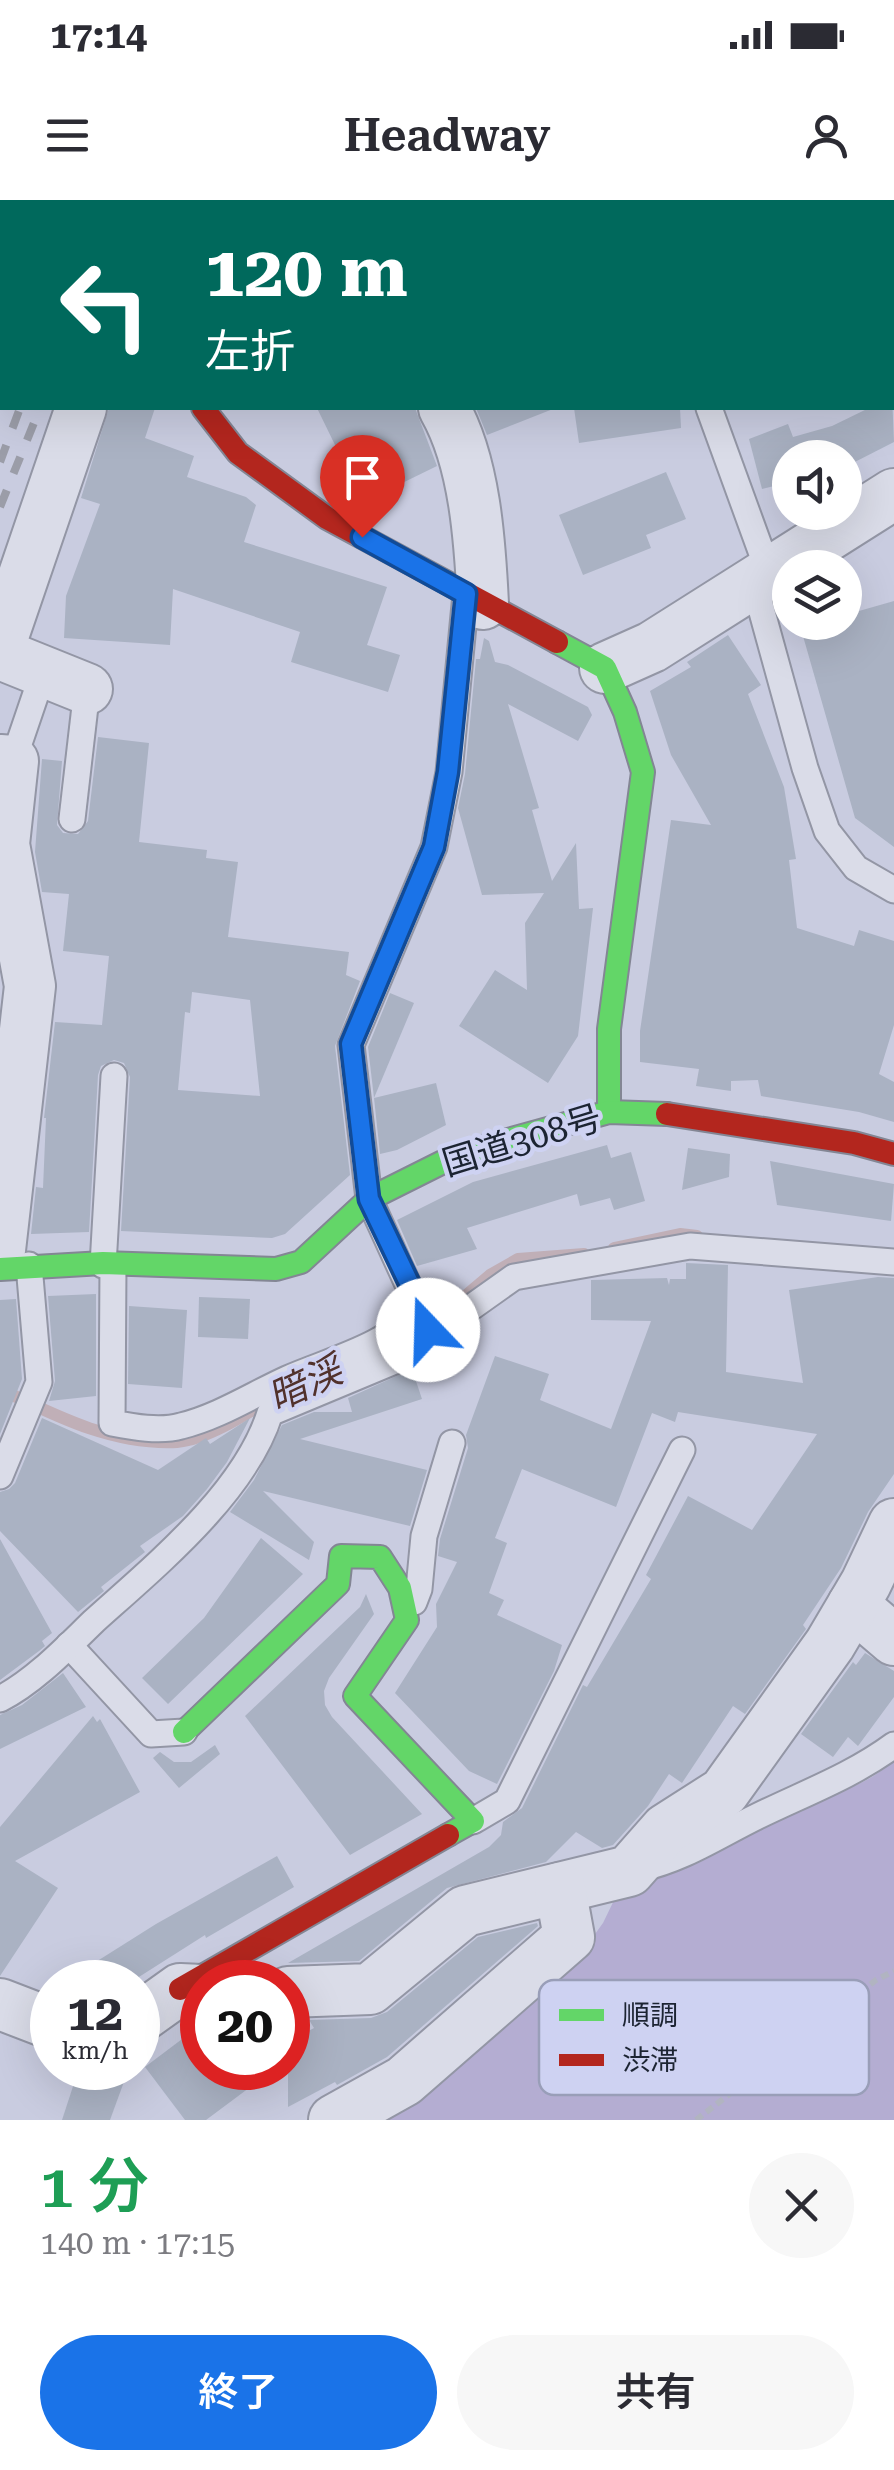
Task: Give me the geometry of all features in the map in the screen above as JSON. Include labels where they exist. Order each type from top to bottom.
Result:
[{"type":"main road","points":[[205,410],[238,454],[328,518],[605,668],[625,712],[642,772],[609,1029],[608,1112]]},
{"type":"main road","name":"国道308号","points":[[0,1269],[14,1257],[108,1265],[276,1269],[301,1262],[369,1199],[461,1153],[608,1112],[639,1111],[712,1120],[854,1143],[894,1154]]},
{"type":"main road","points":[[184,1732],[338,1584],[341,1556],[380,1557],[400,1588],[407,1620],[355,1696],[473,1821],[241,1960]]},
{"type":"street","points":[[0,646],[80,410]]},
{"type":"street","points":[[445,410],[457,432],[480,540],[474,599]]},
{"type":"street","points":[[605,668],[652,648],[894,494]]},
{"type":"street","points":[[6,761],[4,844],[30,986],[14,1257]]},
{"type":"street","points":[[310,1991],[370,1989],[465,1911],[629,1870],[666,1829],[724,1792],[830,1644],[894,1524]]},
{"type":"street","points":[[852,1605],[894,1640]]},
{"type":"street","points":[[334,2120],[404,2081],[569,1936],[560,1888]]},
{"type":"street","points":[[0,2004],[30,2016]]},
{"type":"lane","points":[[710,410],[762,578],[805,768],[828,831],[856,868],[894,890]]},
{"type":"lane","points":[[427,1325],[369,1199],[351,1044],[434,847],[474,599]]},
{"type":"lane","points":[[6,761],[44,671]]},
{"type":"lane","points":[[44,671],[72,819]]},
{"type":"lane","points":[[114,1076],[108,1265],[112,1422],[135,1427],[179,1427],[348,1356],[406,1324],[427,1325]]},
{"type":"lane","points":[[0,1699],[69,1645],[198,1526],[262,1438],[270,1413],[398,1360],[427,1325],[514,1277],[690,1246],[894,1262]]},
{"type":"lane","points":[[0,1476],[38,1382],[14,1257]]},
{"type":"lane","points":[[407,1620],[419,1588],[424,1536],[452,1443]]},
{"type":"lane","points":[[473,1821],[507,1801],[682,1450]]},
{"type":"lane","points":[[69,1645],[150,1734],[184,1732]]},
{"type":"lane","points":[[629,1870],[671,1862],[755,1817],[859,1770],[894,1744]]},
{"type":"path","points":[[869,1985],[894,1971]]},
{"type":"path","points":[[696,2120],[728,2095]]},
{"type":"shaded area","points":[[894,1761],[894,2120],[365,2120],[539,1982],[539,2095],[869,2095],[869,1980],[541,1980],[590,1941],[619,1890],[693,1861],[873,1776]]},
{"type":"building","points":[[108,410],[154,410],[145,438],[194,456],[187,477],[246,497],[256,505],[244,542],[387,587],[367,645],[400,655],[388,692],[291,662],[300,632],[173,589],[170,645],[64,638],[66,596],[100,504],[81,498]]},
{"type":"building","points":[[318,410],[416,410],[437,466],[392,488],[384,472],[355,486]]},
{"type":"building","points":[[477,410],[550,410],[487,435]]},
{"type":"building","points":[[574,410],[680,410],[681,428],[579,443]]},
{"type":"building","points":[[865,410],[893,410],[894,442],[862,458],[862,440],[772,440],[772,486],[762,489],[749,439],[788,424],[793,437],[832,426]]},
{"type":"building","points":[[666,472],[686,519],[646,535],[651,548],[583,575],[559,515]]},
{"type":"building","points":[[894,601],[894,847],[855,818],[804,640],[862,640],[862,610]]},
{"type":"building","points":[[728,635],[761,685],[748,694],[784,787],[796,859],[789,860],[797,928],[854,946],[859,930],[894,941],[894,1025],[879,1074],[894,1082],[894,1122],[859,1112],[761,1096],[758,1080],[731,1081],[731,1091],[696,1086],[699,1069],[640,1062],[640,1031],[671,820],[711,825],[671,755],[650,691],[691,667],[687,662]]},
{"type":"building","points":[[484,638],[489,641],[495,662],[588,707],[592,715],[578,741],[508,704],[539,808],[532,810],[552,881],[576,843],[579,909],[593,908],[578,1036],[548,1083],[459,1026],[495,970],[527,990],[525,923],[544,893],[482,895],[458,808],[476,659],[480,659]]},
{"type":"building","points":[[98,737],[149,743],[139,842],[207,850],[206,858],[238,862],[228,937],[349,952],[346,975],[360,981],[335,1046],[350,1175],[285,1234],[272,1238],[121,1231],[130,1077],[124,1063],[114,1060],[101,1066],[98,1075],[89,1232],[31,1234],[36,1187],[43,1188],[44,1118],[55,1022],[102,1025],[109,956],[63,951],[69,894],[42,892],[35,852],[42,759],[62,761],[57,825],[63,833],[78,834],[88,821]],"holes":[[[192,992],[250,1000],[260,1096],[178,1090],[185,1012],[190,1013]]]},
{"type":"building","points":[[390,993],[414,1003],[374,1098],[368,1047]]},
{"type":"building","points":[[436,1083],[446,1125],[397,1150],[380,1154],[374,1098]]},
{"type":"building","points":[[607,1145],[611,1158],[631,1152],[645,1201],[614,1210],[610,1198],[580,1206],[577,1194],[467,1228],[477,1249],[417,1266],[397,1220],[473,1182]]},
{"type":"building","points":[[688,1148],[730,1154],[729,1177],[682,1190]]},
{"type":"building","points":[[770,1161],[894,1184],[891,1221],[777,1205]]},
{"type":"building","points":[[686,1263],[728,1265],[726,1372],[803,1383],[789,1290],[894,1278],[894,1474],[868,1512],[841,1568],[803,1625],[806,1629],[745,1714],[733,1706],[682,1783],[669,1774],[648,1806],[613,1845],[602,1848],[576,1832],[546,1862],[447,1888],[359,1961],[293,1960],[489,1847],[501,1835],[503,1822],[522,1808],[583,1685],[587,1687],[651,1579],[646,1575],[688,1496],[752,1530],[817,1434],[678,1412],[675,1422],[652,1413],[616,1507],[522,1469],[495,1538],[507,1543],[489,1593],[504,1600],[497,1615],[562,1645],[554,1671],[497,1784],[469,1771],[395,1693],[437,1627],[436,1604],[457,1562],[438,1556],[440,1539],[468,1448],[466,1435],[495,1356],[549,1374],[540,1400],[611,1429],[651,1321],[591,1320],[591,1280],[667,1278],[669,1285],[670,1279],[686,1279]]},
{"type":"building","points":[[96,1294],[96,1396],[49,1401],[55,1381],[48,1296]]},
{"type":"building","points":[[199,1297],[250,1299],[248,1339],[198,1337]]},
{"type":"building","points":[[16,1299],[22,1379],[0,1434],[0,1300]]},
{"type":"building","points":[[129,1306],[187,1310],[182,1388],[128,1384]]},
{"type":"building","points":[[412,1369],[422,1399],[300,1439],[427,1470],[410,1526],[263,1491],[314,1542],[309,1560],[230,1512],[254,1480],[282,1425],[314,1412],[352,1412],[348,1398]]},
{"type":"building","points":[[42,1418],[158,1470],[206,1438],[210,1444],[250,1418],[227,1462],[207,1489],[183,1516],[140,1546],[145,1552],[101,1587],[104,1591],[78,1612],[0,1531],[0,1492],[15,1483]]},
{"type":"building","points":[[261,1538],[303,1574],[168,1704],[142,1678],[204,1618]]},
{"type":"building","points":[[0,1539],[52,1633],[42,1641],[45,1646],[0,1680]]},
{"type":"building","points":[[366,1594],[374,1614],[329,1678],[324,1691],[325,1705],[422,1814],[350,1855],[245,1716],[360,1607]]},
{"type":"building","points":[[865,1653],[894,1671],[894,1697],[858,1746],[848,1737],[833,1757],[801,1734],[853,1662],[856,1665]]},
{"type":"building","points":[[63,1673],[86,1707],[0,1749],[0,1715],[22,1705]]},
{"type":"building","points":[[93,1716],[97,1722],[100,1719],[140,1792],[15,1861],[58,1888],[0,1976],[0,1827]]},
{"type":"building","points":[[215,1745],[220,1754],[179,1788],[153,1758],[160,1752],[174,1762],[191,1762]]},
{"type":"building","points":[[277,1856],[294,1887],[160,1964],[160,1960],[99,1960]]},
{"type":"building","points":[[537,1923],[538,1926],[387,2057],[288,2107],[288,2090],[310,2090],[310,2030],[314,2028],[310,2020],[371,2018],[387,2012],[478,1937]]},
{"type":"building","points":[[180,2041],[180,2090],[246,2090],[206,2120],[185,2120],[160,2087],[160,2056]]},
{"type":"building","points":[[72,2090],[121,2090],[110,2120],[62,2120]]},
{"type":"waterway","name":"暗渓","points":[[614,1248],[680,1234],[697,1236]]},
{"type":"waterway","name":"暗渓","points":[[451,1308],[490,1275],[518,1259],[584,1254]]},
{"type":"waterway","name":"暗渓","points":[[0,1389],[85,1427],[153,1442],[200,1437],[269,1400]]},
{"type":"railway","points":[[0,462],[19,410]]},
{"type":"railway","points":[[0,507],[39,410]]},
{"type":"traffic: fast","points":[[557,642],[605,668],[625,712],[643,772],[609,1029],[609,1112]]},
{"type":"traffic: fast","points":[[0,1269],[103,1263],[276,1269],[301,1262],[369,1199],[461,1153],[609,1112],[667,1114]]},
{"type":"traffic: fast","points":[[184,1732],[338,1584],[341,1556],[380,1557],[400,1588],[407,1620],[355,1696],[473,1821],[448,1835]]},
{"type":"traffic: jam","points":[[205,410],[238,453],[327,518],[557,642]]},
{"type":"traffic: jam","points":[[667,1114],[854,1143],[894,1154]]},
{"type":"traffic: jam","points":[[230,1960],[448,1835]]},
{"type":"route","points":[[362,537],[466,594],[448,772],[434,847],[351,1044],[369,1199],[428,1330]]}]
